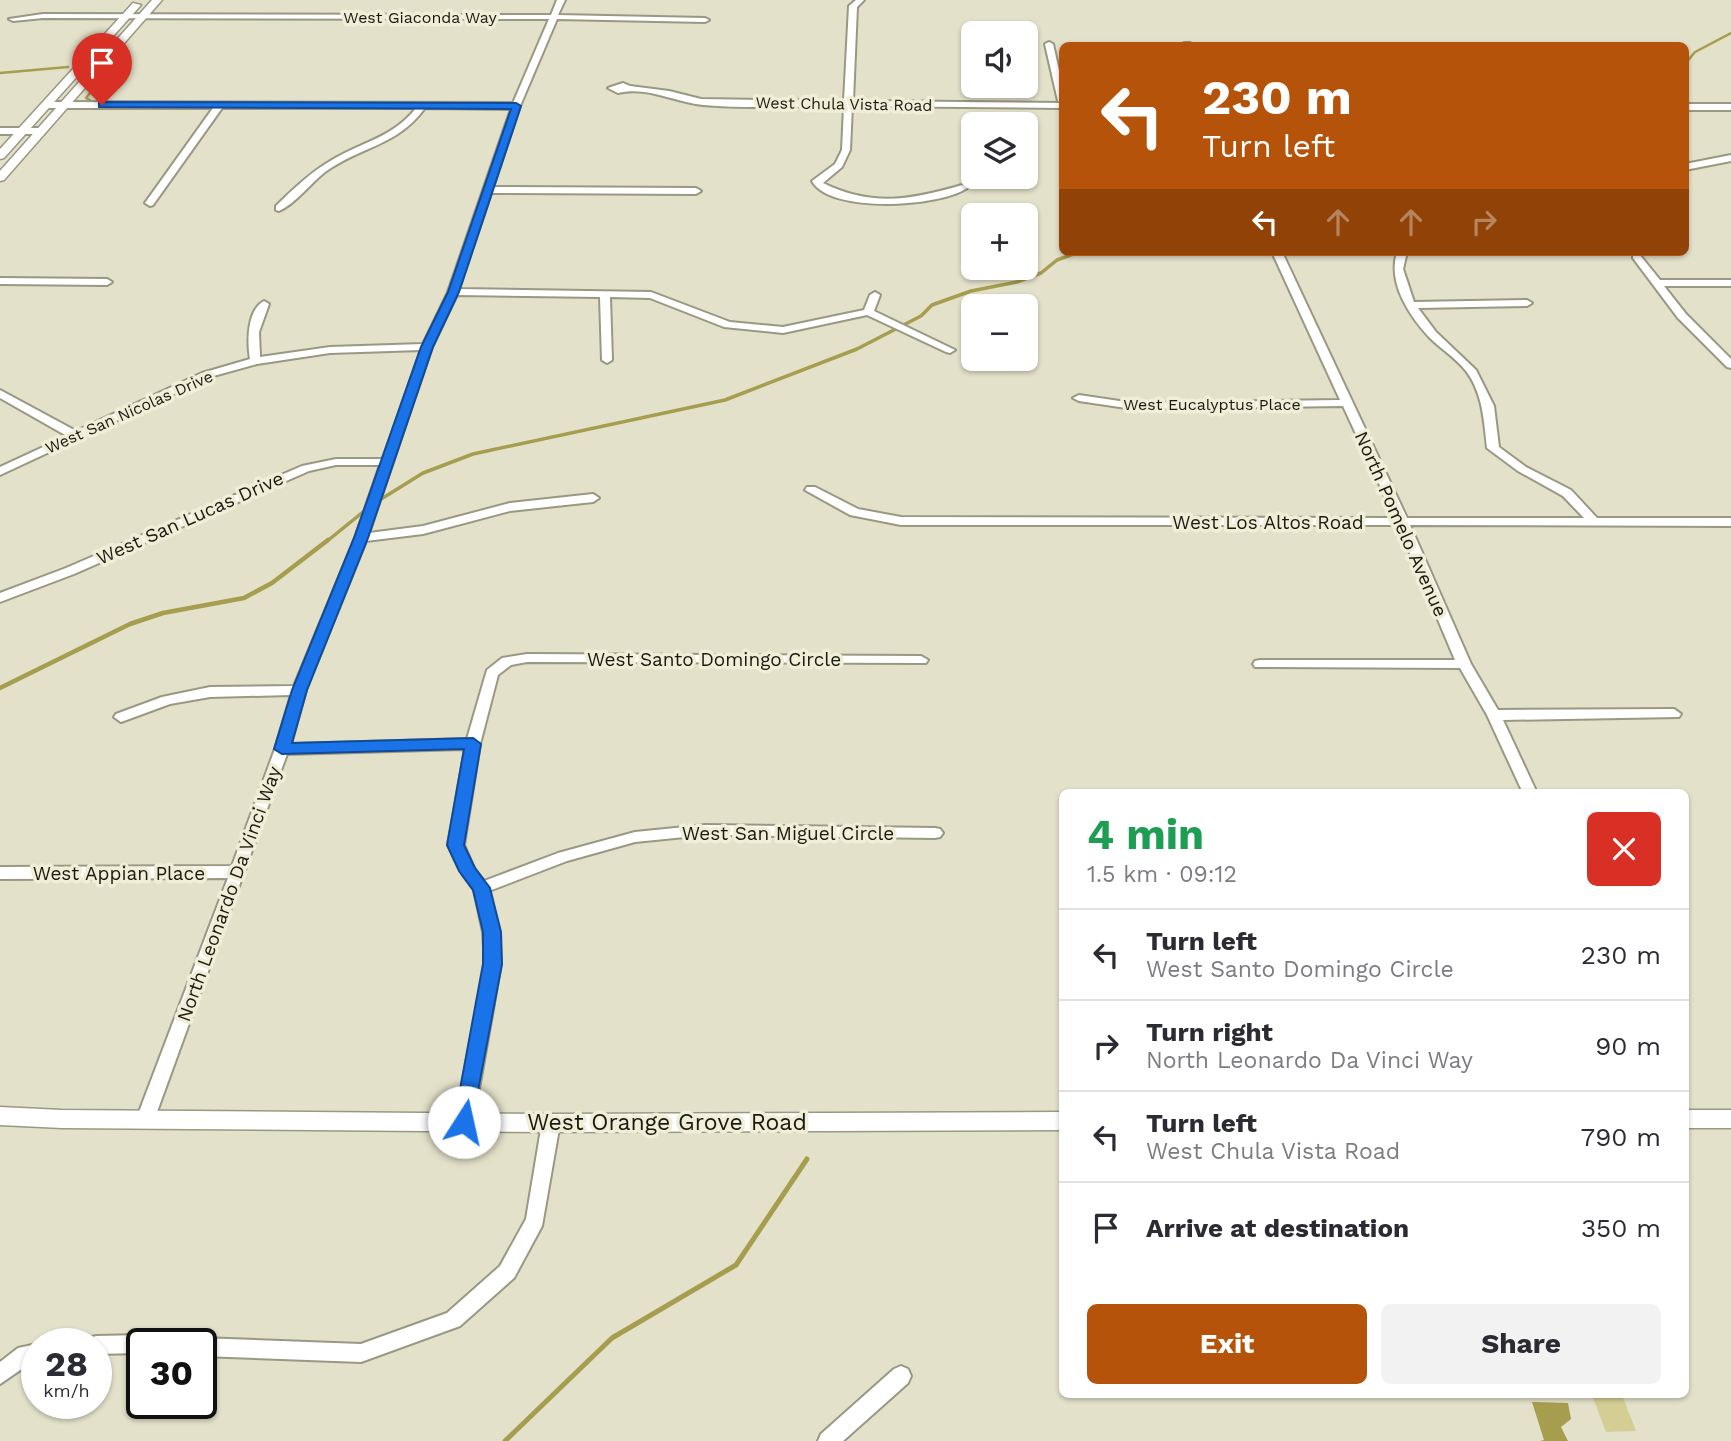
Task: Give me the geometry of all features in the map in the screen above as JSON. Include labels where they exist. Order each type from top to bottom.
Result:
[{"type":"main road","points":[[0,178],[65,105],[134,17],[141,0]]},
{"type":"main road","points":[[0,156],[46,105],[134,17],[157,0]]},
{"type":"main road","name":"West Orange Grove Road","points":[[0,1116],[62,1119],[551,1123],[1059,1121]]},
{"type":"main road","name":"West Orange Grove Road","points":[[0,1125],[62,1119]]},
{"type":"main road","points":[[1689,1119],[1731,1119]]},
{"type":"street","name":"North Leonardo Da Vinci Way","points":[[145,1120],[238,872],[282,749],[299,690],[361,538],[385,462],[427,347],[453,292],[516,106],[561,0]]},
{"type":"street","points":[[806,179],[818,179],[839,165],[846,150],[852,6],[860,0]]},
{"type":"street","name":"West Giaconda Way","points":[[13,19],[43,16],[705,20]]},
{"type":"street","points":[[1049,44],[1059,89]]},
{"type":"street","name":"West Chula Vista Road","points":[[628,88],[669,93],[702,102],[849,105],[1059,103]]},
{"type":"street","points":[[46,105],[516,106]]},
{"type":"street","points":[[150,203],[219,106]]},
{"type":"street","points":[[279,208],[311,178],[338,160],[385,140],[410,125],[422,106]]},
{"type":"street","points":[[1689,107],[1731,107]]},
{"type":"street","points":[[0,131],[42,131]]},
{"type":"street","points":[[1689,166],[1731,158]]},
{"type":"street","points":[[818,179],[819,185],[866,200],[897,202],[942,197],[961,188]]},
{"type":"street","points":[[489,190],[696,191]]},
{"type":"street","name":"North Pomelo Avenue","points":[[1279,256],[1403,523],[1464,664],[1494,715],[1528,789]]},
{"type":"street","points":[[1401,256],[1398,269],[1410,305],[1432,334],[1471,370],[1488,406],[1493,448],[1522,469],[1567,492],[1593,521]]},
{"type":"street","points":[[1636,256],[1682,316],[1731,365]]},
{"type":"street","points":[[0,281],[107,282]]},
{"type":"street","points":[[1659,283],[1731,283]]},
{"type":"street","points":[[453,292],[651,295],[728,325],[783,330],[868,312],[950,350]]},
{"type":"street","points":[[605,293],[607,360]]},
{"type":"street","points":[[868,312],[875,295]]},
{"type":"street","points":[[1410,305],[1527,303]]},
{"type":"street","points":[[256,361],[251,342],[264,304]]},
{"type":"street","name":"West San Nicolas Drive","points":[[0,471],[206,375],[256,361],[330,350],[427,347]]},
{"type":"street","points":[[0,393],[74,435]]},
{"type":"street","name":"West Eucalyptus Place","points":[[1079,398],[1133,407],[1346,403]]},
{"type":"street","name":"West San Lucas Drive","points":[[0,598],[70,571],[306,468],[336,462],[385,462]]},
{"type":"street","name":"West Los Altos Road","points":[[811,490],[853,512],[901,521],[1731,522]]},
{"type":"street","points":[[361,538],[423,530],[510,507],[593,498]]},
{"type":"street","name":"West Santo Domingo Circle","points":[[473,744],[492,673],[504,658],[922,660]]},
{"type":"street","points":[[1260,664],[1464,664]]},
{"type":"street","points":[[121,717],[167,700],[210,692],[299,690]]},
{"type":"street","points":[[1494,715],[1674,714]]},
{"type":"street","points":[[282,749],[473,744],[456,845],[468,871],[481,888],[492,932],[493,964],[464,1122]]},
{"type":"street","name":"West San Miguel Circle","points":[[481,888],[563,858],[635,837],[705,830],[935,833]]},
{"type":"street","name":"West Appian Place","points":[[0,873],[238,872]]},
{"type":"street","points":[[217,1348],[360,1353],[453,1320],[507,1272],[536,1220],[551,1123]]},
{"type":"street","points":[[0,1374],[21,1357]]},
{"type":"street","points":[[828,1441],[901,1376]]},
{"type":"shaded area","points":[[1593,1398],[1623,1398],[1636,1431],[1606,1432]]},
{"type":"shaded area","points":[[1532,1402],[1568,1403],[1571,1419],[1561,1427],[1568,1441],[1540,1441],[1544,1440]]},
{"type":"waterway","points":[[1689,59],[1695,52],[1731,33]]},
{"type":"waterway","points":[[115,61],[124,60]]},
{"type":"waterway","points":[[0,73],[68,67]]},
{"type":"waterway","points":[[90,100],[86,98],[110,69]]},
{"type":"waterway","points":[[378,501],[423,473],[473,454],[725,400],[857,349],[921,316],[932,305],[971,291],[1017,282],[1041,273],[1057,260],[1068,256]]},
{"type":"waterway","points":[[326,542],[368,508]]},
{"type":"waterway","points":[[0,688],[130,624],[163,613],[244,598],[272,583],[328,540]]},
{"type":"waterway","points":[[505,1441],[612,1338],[736,1265],[807,1159]]},
{"type":"route","points":[[102,105],[516,106],[453,292],[427,347],[385,462],[361,538],[299,690],[282,749],[473,744],[456,845],[468,871],[481,888],[492,932],[493,964],[464,1122]]}]
